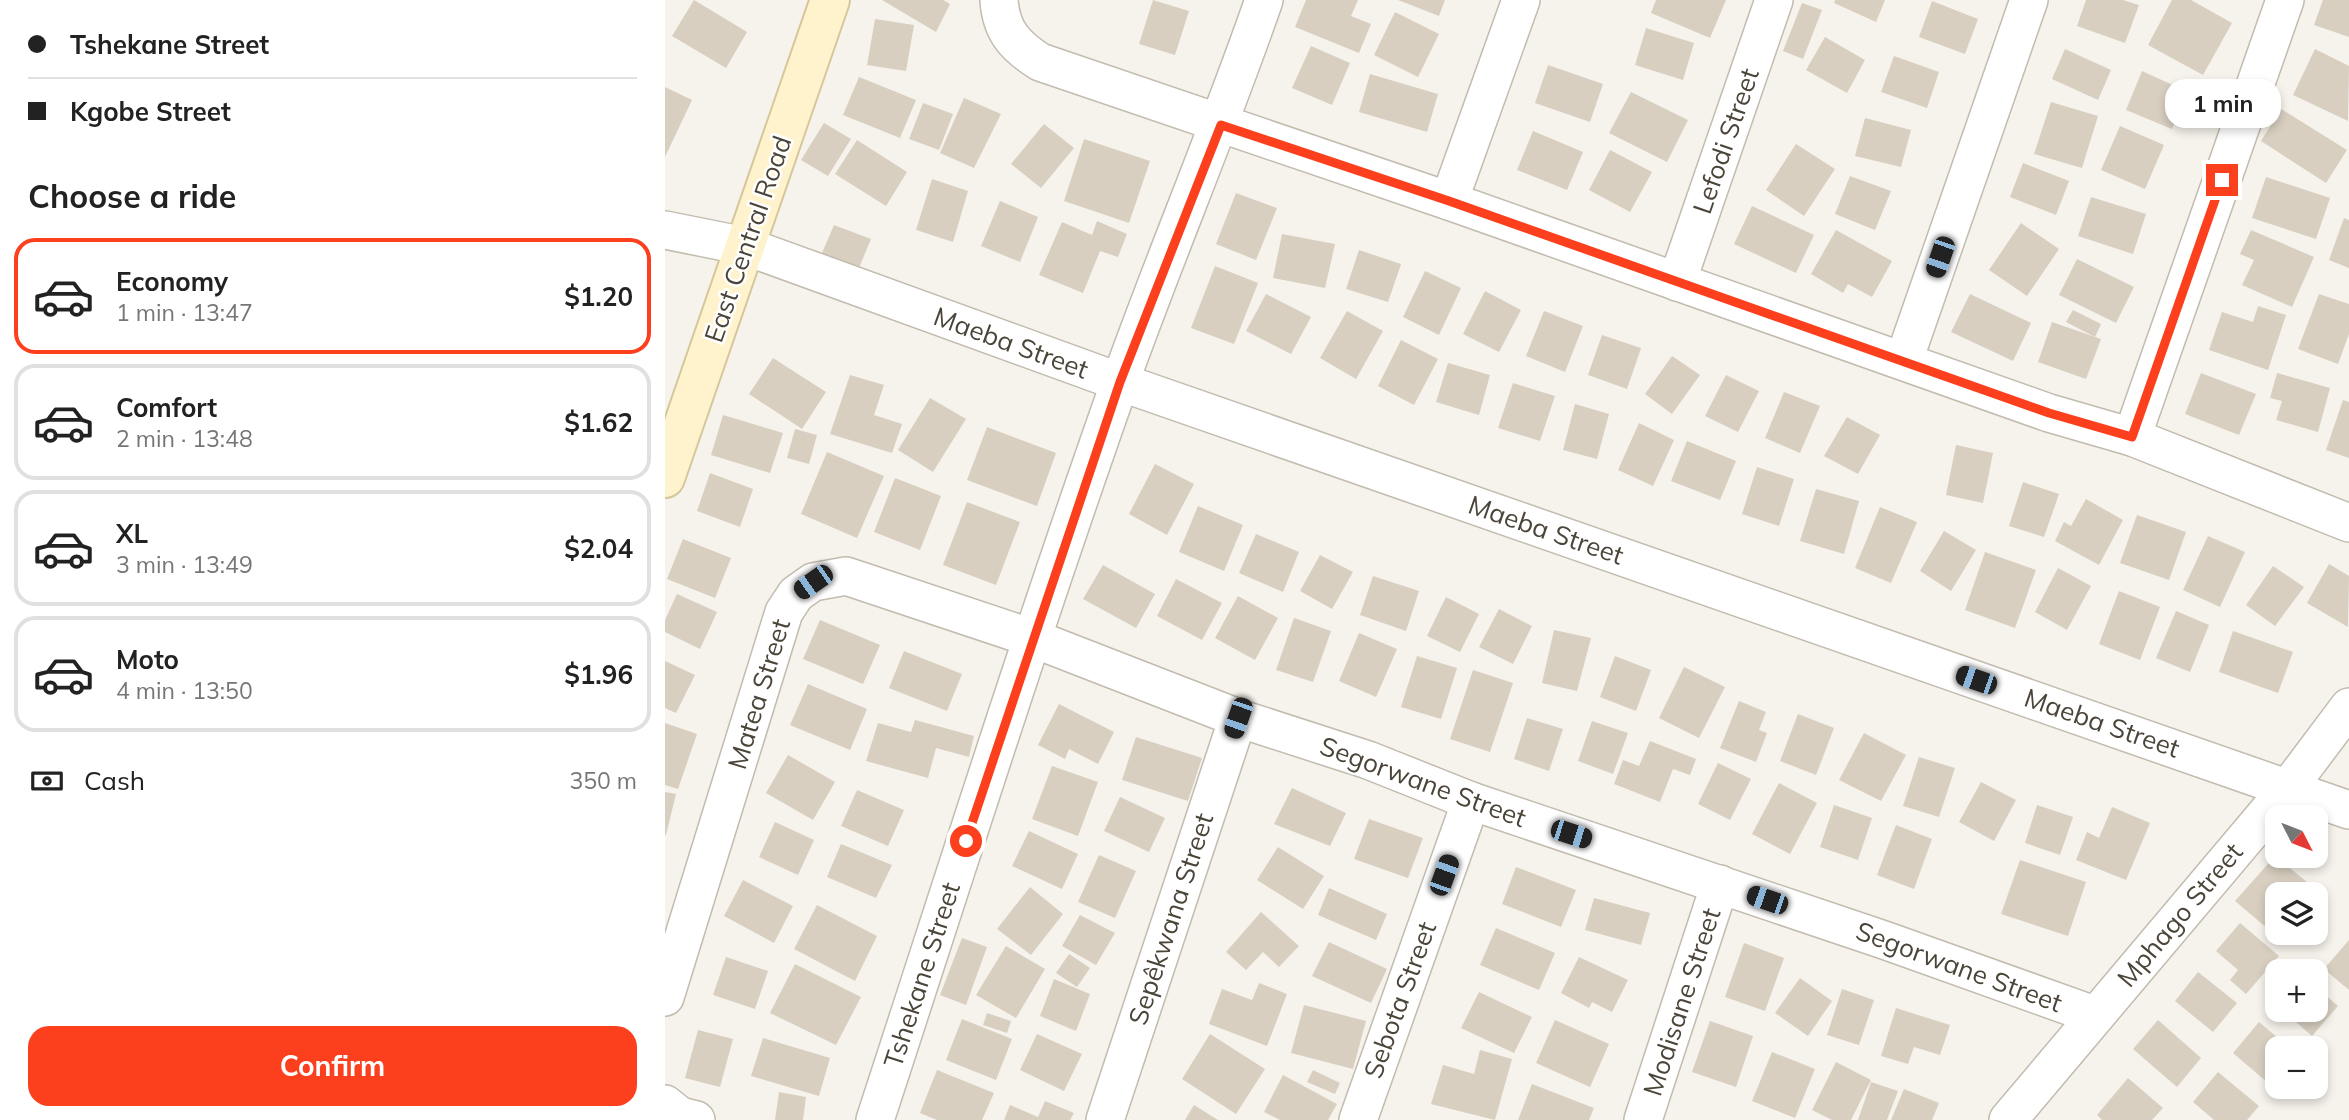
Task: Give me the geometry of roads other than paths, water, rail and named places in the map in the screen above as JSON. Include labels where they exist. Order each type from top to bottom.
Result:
[{"type":"street","name":"East Central Road","points":[[665,478],[831,0]]},
{"type":"street","name":"Tshekane Street","points":[[875,1120],[1032,638],[1120,382],[1221,125],[1264,0]]},
{"type":"street","points":[[1449,201],[1521,0]]},
{"type":"street","name":"Lefodi Street","points":[[1677,282],[1775,0]]},
{"type":"street","points":[[1904,360],[2029,0]]},
{"type":"street","points":[[2132,437],[2285,0]]},
{"type":"street","points":[[1000,8],[1009,36],[1040,62],[1449,201],[2049,413],[2132,437],[2349,523]]},
{"type":"street","name":"Maeba Street","points":[[665,230],[745,246],[1120,382],[2349,810]]},
{"type":"street","name":"Matea Street","points":[[665,997],[773,641],[783,612],[796,594],[813,582],[846,576],[1032,638]]},
{"type":"street","name":"Segorwane Street","points":[[1032,638],[1238,718],[1368,760],[1471,801],[1720,884],[2094,1015]]},
{"type":"street","name":"Mphago Street","points":[[2008,1120],[2288,788],[2349,707]]},
{"type":"street","name":"Sepêkwana Street","points":[[1105,1120],[1238,718]]},
{"type":"street","name":"Sebota Street","points":[[1358,1120],[1471,801]]},
{"type":"street","name":"Modisane Street","points":[[1653,1117],[1720,884]]}]
